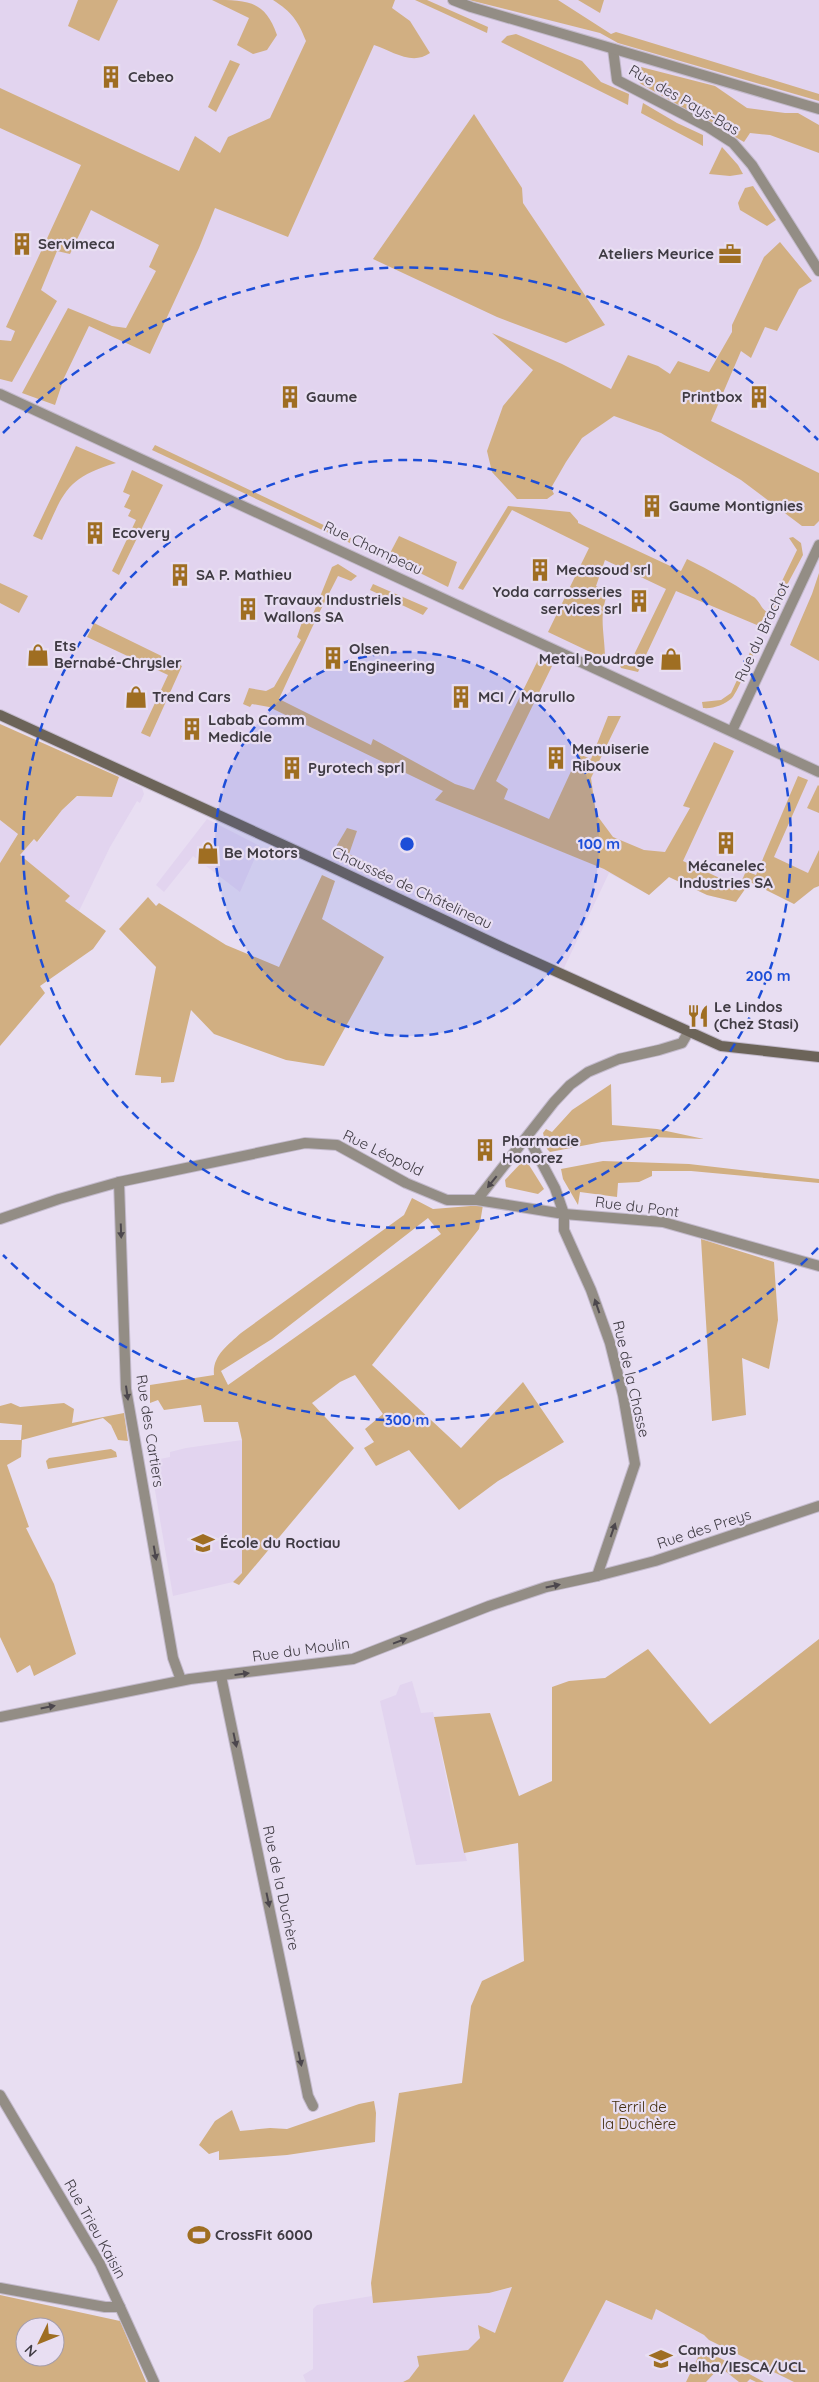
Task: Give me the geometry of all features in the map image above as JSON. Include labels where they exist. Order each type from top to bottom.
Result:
[{"type":"main road","name":"Chaussée de Châtelineau","points":[[0,715],[721,1046],[819,1057]]},
{"type":"street","name":"Rue des Pays-Bas","points":[[453,0],[471,8],[819,110]]},
{"type":"street","name":"Rue des Pays-Bas","points":[[612,49],[616,80],[708,127],[733,143],[752,165],[819,271]]},
{"type":"street","name":"Rue Champeau","points":[[0,394],[819,772]]},
{"type":"street","name":"Rue du Brachot","points":[[732,731],[819,545]]},
{"type":"street","points":[[477,1200],[554,1102],[570,1085],[588,1072],[619,1059],[682,1043],[689,1031]]},
{"type":"street","name":"Rue de la Chasse","points":[[528,1137],[555,1188],[564,1214],[564,1230],[592,1290],[610,1343],[635,1464],[597,1576]]},
{"type":"street","name":"Rue Léopold","points":[[0,1219],[59,1199],[119,1182],[305,1143],[337,1145],[406,1183],[447,1200],[477,1200]]},
{"type":"street","name":"Rue des Cartiers","points":[[119,1182],[126,1389],[173,1658],[181,1680]]},
{"type":"street","name":"Rue du Pont","points":[[477,1200],[564,1214],[663,1222],[819,1266]]},
{"type":"street","name":"Rue des Preys","points":[[597,1576],[655,1560],[819,1506]]},
{"type":"street","name":"Rue du Moulin","points":[[0,1717],[181,1680],[353,1659],[489,1606],[546,1587],[597,1576]]},
{"type":"street","name":"Rue de la Duchère","points":[[221,1676],[307,2089],[313,2106]]},
{"type":"street","name":"Rue Trieu Kaisin","points":[[0,2095],[100,2264],[154,2382]]},
{"type":"street","points":[[0,2288],[105,2307],[120,2307]]},
{"type":"shaded area","points":[[0,0],[819,0],[819,886],[794,904],[750,882],[736,902],[707,895],[669,877],[649,895],[609,873],[564,968],[0,713]]},
{"type":"shaded area","points":[[119,777],[142,788],[144,794],[140,803],[137,801],[110,847],[79,911],[64,901],[69,896],[19,855],[35,839],[38,842],[62,810],[78,796],[112,797]]},
{"type":"shaded area","points":[[207,819],[260,846],[240,892],[193,856],[164,892],[156,885]]},
{"type":"shaded area","points":[[0,820],[18,834],[0,863]]},
{"type":"shaded area","name":"École du Roctiau","points":[[242,1440],[242,1573],[233,1582],[173,1596],[150,1461],[170,1457],[170,1452],[186,1448]]},
{"type":"shaded area","points":[[412,1681],[421,1713],[433,1712],[451,1802],[467,1861],[416,1865],[380,1701],[396,1695],[400,1685]]},
{"type":"shaded area","points":[[513,2287],[476,2382],[306,2382],[303,2375],[313,2369],[313,2309],[317,2305],[372,2296],[373,2303],[489,2293]]},
{"type":"shaded area","name":"Campus Helha/IESCA/UCL","points":[[605,2300],[652,2320],[656,2309],[704,2335],[709,2340],[794,2382],[563,2382]]},
{"type":"green space","points":[[78,0],[118,0],[99,41],[68,26]]},
{"type":"green space","points":[[212,0],[253,4],[267,15],[277,35],[267,50],[253,54],[237,45],[249,18]]},
{"type":"green space","points":[[273,0],[395,0],[392,8],[410,21],[430,53],[423,57],[409,58],[374,45],[288,237],[215,208],[199,248],[150,354],[89,326],[64,378],[55,405],[22,393],[68,308],[112,326],[126,328],[156,271],[149,267],[159,245],[91,210],[70,254],[57,251],[41,290],[57,301],[12,382],[0,379],[0,340],[11,341],[15,331],[6,327],[81,165],[0,128],[0,88],[179,171],[195,136],[220,153],[228,137],[270,118],[306,41],[294,18]]},
{"type":"green space","points":[[415,0],[427,0],[488,27],[487,33]]},
{"type":"green space","points":[[469,0],[558,0],[611,34],[616,32],[819,94],[819,101],[618,43],[600,33]]},
{"type":"green space","points":[[578,0],[604,0],[600,13]]},
{"type":"green space","points":[[516,34],[582,61],[601,82],[629,94],[628,105],[501,42],[507,36]]},
{"type":"green space","points":[[230,60],[240,64],[216,112],[208,107]]},
{"type":"green space","points":[[641,67],[715,86],[747,108],[798,113],[819,125],[819,153],[770,135],[750,133],[744,142],[641,84],[634,77]]},
{"type":"green space","points":[[643,103],[677,123],[703,135],[703,146],[641,113]]},
{"type":"green space","points":[[474,114],[522,188],[523,203],[605,325],[566,343],[497,317],[373,259]]},
{"type":"green space","points":[[722,147],[738,165],[743,174],[730,176],[709,174]]},
{"type":"green space","points":[[753,186],[776,220],[767,226],[740,210],[738,203],[745,188]]},
{"type":"green space","points":[[780,242],[812,281],[799,289],[777,331],[765,327],[751,358],[741,351],[711,421],[819,473],[819,521],[814,526],[802,526],[741,480],[661,433],[614,416],[582,438],[551,488],[554,494],[547,499],[517,499],[492,472],[487,451],[503,406],[533,370],[492,333],[562,364],[611,389],[628,355],[658,366],[670,374],[678,361],[709,372],[732,332],[732,325],[764,257]]},
{"type":"green space","points":[[155,445],[351,538],[350,543],[152,450]]},
{"type":"green space","points":[[76,446],[116,463],[85,475],[67,490],[42,540],[33,536]]},
{"type":"green space","points":[[132,470],[163,485],[119,575],[112,571],[136,520],[128,516],[131,510],[124,507],[130,495],[123,492]]},
{"type":"green space","points":[[508,506],[570,512],[578,523],[681,571],[687,559],[720,576],[755,598],[767,612],[797,550],[789,538],[793,537],[801,543],[803,555],[764,628],[676,591],[638,672],[621,668],[620,665],[629,665],[666,589],[605,560],[596,586],[608,592],[603,610],[605,659],[548,632],[589,548],[512,510],[463,590],[458,588]]},
{"type":"green space","points":[[399,536],[457,562],[448,587],[388,557]]},
{"type":"green space","points":[[338,564],[357,576],[351,581],[338,576],[279,699],[371,745],[373,739],[455,784],[474,790],[538,660],[552,666],[496,781],[508,789],[504,799],[549,819],[579,754],[591,759],[608,716],[621,716],[591,778],[596,814],[613,837],[644,850],[665,852],[690,808],[683,806],[714,742],[734,751],[683,861],[739,887],[746,871],[756,875],[798,776],[808,780],[774,857],[808,873],[819,850],[819,886],[794,904],[750,882],[736,902],[707,895],[669,877],[649,895],[604,869],[435,800],[443,791],[269,707],[252,704],[250,707],[243,704],[249,688],[266,691],[274,687],[301,640],[297,637],[305,613],[313,614],[332,567]]},
{"type":"green space","points":[[819,573],[819,661],[790,645]]},
{"type":"green space","points":[[0,583],[28,596],[19,613],[0,603]]},
{"type":"green space","points":[[373,584],[428,608],[423,615],[370,590]]},
{"type":"green space","points":[[94,623],[182,666],[150,737],[141,733],[168,675],[87,637]]},
{"type":"green space","points":[[758,635],[761,637],[732,698],[718,706],[703,708],[702,702],[721,700],[731,693]]},
{"type":"green space","points":[[0,724],[119,777],[112,797],[77,796],[62,810],[37,842],[34,839],[20,855],[70,896],[65,901],[106,931],[93,949],[40,986],[45,993],[0,1046],[0,863],[18,834],[0,820]]},
{"type":"green space","points":[[819,786],[819,813],[807,808]]},
{"type":"green space","points":[[347,828],[357,831],[349,854],[388,873],[379,878],[338,851],[337,845]]},
{"type":"green space","points":[[322,875],[335,881],[322,919],[384,957],[324,1066],[286,1060],[214,1034],[191,1010],[174,1082],[161,1083],[161,1077],[135,1075],[156,967],[119,929],[148,897],[156,906],[159,903],[226,945],[279,967]]},
{"type":"green space","points":[[611,1084],[612,1125],[657,1129],[704,1139],[651,1137],[602,1142],[550,1152],[547,1149],[543,1133],[546,1129],[552,1132],[572,1110]]},
{"type":"green space","points":[[523,1161],[529,1165],[544,1189],[538,1194],[506,1187],[505,1180]]},
{"type":"green space","points":[[603,1161],[689,1164],[819,1179],[819,1183],[691,1171],[652,1171],[652,1176],[639,1182],[618,1183],[617,1197],[580,1192],[578,1205],[563,1179],[561,1169]]},
{"type":"green space","points":[[412,1198],[433,1209],[483,1205],[479,1229],[372,1365],[461,1448],[523,1382],[564,1442],[498,1481],[459,1510],[409,1450],[376,1466],[364,1448],[374,1442],[365,1429],[383,1414],[355,1375],[340,1382],[312,1403],[354,1448],[239,1585],[233,1582],[242,1573],[242,1440],[238,1422],[204,1422],[201,1405],[164,1410],[158,1400],[150,1403],[150,1385],[214,1375],[214,1368],[218,1357],[241,1333],[404,1215]],"holes":[[[428,1218],[441,1234],[228,1385],[221,1371],[272,1339]]]},
{"type":"green space","points":[[701,1239],[774,1262],[778,1320],[769,1369],[742,1358],[746,1415],[712,1421]]},
{"type":"green space","points":[[11,1403],[20,1407],[64,1403],[74,1409],[72,1423],[124,1413],[128,1441],[118,1440],[111,1425],[103,1418],[22,1440],[21,1457],[7,1465],[29,1527],[26,1528],[54,1584],[76,1654],[34,1676],[30,1665],[17,1673],[0,1637],[0,1440],[21,1440],[22,1425],[0,1423],[0,1406]]},
{"type":"green space","points":[[111,1449],[116,1452],[117,1457],[48,1469],[46,1461],[49,1458]]},
{"type":"green space","name":"Terril de la Duchère","points":[[819,1639],[819,2382],[794,2382],[709,2340],[704,2335],[656,2309],[652,2320],[606,2300],[563,2382],[403,2382],[409,2379],[419,2366],[417,2356],[468,2350],[480,2338],[478,2325],[495,2333],[512,2287],[489,2293],[373,2303],[371,2283],[399,2093],[462,2083],[471,2006],[482,1981],[524,1961],[518,1843],[464,1853],[434,1717],[490,1713],[519,1796],[552,1781],[552,1687],[569,1681],[605,1678],[648,1649],[710,1724]]},
{"type":"green space","points":[[374,2101],[376,2113],[375,2142],[287,2155],[219,2160],[219,2151],[209,2154],[199,2145],[215,2121],[232,2110],[240,2131],[270,2128],[287,2129],[359,2104]]},
{"type":"green space","points":[[0,2295],[120,2321],[146,2382],[0,2382]]},
{"type":"green space","points":[[701,2351],[720,2358],[764,2382],[756,2382],[750,2379],[747,2382],[739,2382],[720,2367],[706,2382],[686,2382]]},
{"type":"place","name":"Cebeo","points":[[111,77]]},
{"type":"place","name":"Servimeca","points":[[22,244]]},
{"type":"place","name":"Ateliers Meurice","points":[[730,254]]},
{"type":"place","name":"Gaume","points":[[290,397]]},
{"type":"place","name":"Printbox","points":[[759,397]]},
{"type":"place","name":"Gaume Montignies","points":[[652,506]]},
{"type":"place","name":"Ecovery","points":[[95,533]]},
{"type":"place","name":"Mecasoud srl","points":[[540,570]]},
{"type":"place","name":"SA P. Mathieu","points":[[180,575]]},
{"type":"place","name":"Yoda carrosseries services srl","points":[[639,601]]},
{"type":"place","name":"Travaux Industriels Wallons SA","points":[[248,609]]},
{"type":"place","name":"Ets Bernabé-Chrysler","points":[[38,655]]},
{"type":"place","name":"Olsen Engineering","points":[[333,658]]},
{"type":"place","name":"Metal Poudrage","points":[[671,659]]},
{"type":"place","name":"Trend Cars","points":[[136,697]]},
{"type":"place","name":"MCI / Marullo","points":[[461,697]]},
{"type":"place","name":"Labab Comm Medicale","points":[[192,729]]},
{"type":"place","name":"Menuiserie Riboux","points":[[556,758]]},
{"type":"place","name":"Pyrotech sprl","points":[[292,768]]},
{"type":"place","name":"Mécanelec Industries SA","points":[[726,843]]},
{"type":"place","name":"Be Motors","points":[[208,853]]},
{"type":"place","name":"Le Lindos (Chez Stasi)","points":[[698,1016]]},
{"type":"place","name":"Pharmacie Honorez","points":[[485,1150]]},
{"type":"place","name":"École du Roctiau","points":[[203,1543]]},
{"type":"place","name":"CrossFit 6000","points":[[199,2235]]},
{"type":"place","name":"Campus Helha/IESCA/UCL","points":[[661,2359]]}]
